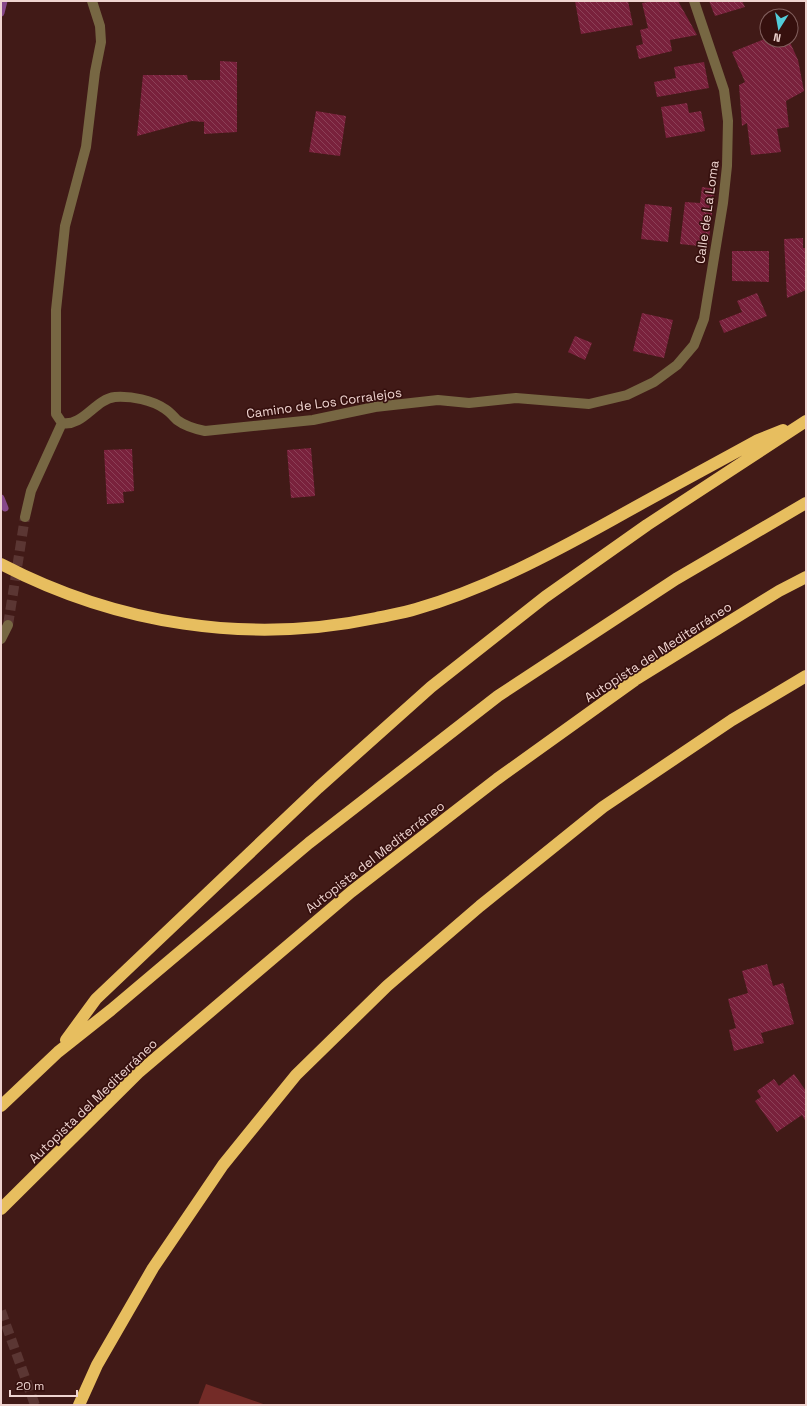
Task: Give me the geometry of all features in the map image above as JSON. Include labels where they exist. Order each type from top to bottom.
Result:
[{"type":"highway","points":[[1,564],[76,598],[136,616],[201,626],[272,630],[346,624],[415,610],[482,586],[552,553],[758,440],[804,422]]},
{"type":"highway","points":[[58,1052],[96,999],[318,788],[431,687],[545,597],[647,525],[804,422]]},
{"type":"highway","points":[[1,1106],[58,1052],[111,1010],[309,842],[498,696],[676,579],[806,503]]},
{"type":"highway","name":"Autopista del Mediterráneo","points":[[1,1209],[138,1073],[351,892],[497,779],[635,680],[779,591],[806,577]]},
{"type":"highway","points":[[79,1405],[97,1365],[152,1268],[223,1165],[296,1075],[387,986],[480,906],[604,807],[732,720],[806,676]]},
{"type":"street","points":[[25,517],[31,491],[62,423],[56,414],[55,405],[56,310],[65,226],[86,147],[95,72],[101,42],[100,26],[92,1]]},
{"type":"street","name":"Calle de La Loma","points":[[627,395],[654,382],[677,365],[694,345],[704,319],[723,203],[728,132],[727,104],[720,74],[694,1]]},
{"type":"street","name":"Camino de Los Corralejos","points":[[62,423],[72,423],[100,404],[114,397],[134,398],[151,402],[166,410],[185,424],[205,431],[313,420],[374,408],[438,400],[469,403],[516,398],[589,404],[627,395]]},
{"type":"street","points":[[1,639],[8,625]]},
{"type":"shaded area","points":[[206,1384],[266,1405],[198,1405]]},
{"type":"building","points":[[575,1],[628,1],[633,25],[581,34]]},
{"type":"building","points":[[654,1],[678,1],[697,35],[670,40],[672,51],[639,59],[636,46],[643,44],[640,30],[648,28],[642,3]]},
{"type":"building","points":[[709,1],[742,1],[745,7],[715,16]]},
{"type":"building","points":[[759,41],[759,48],[793,48],[798,60],[804,91],[786,101],[789,127],[777,129],[781,152],[751,155],[747,123],[742,126],[739,85],[745,82],[732,52]]},
{"type":"building","points":[[220,61],[237,62],[237,132],[204,134],[204,122],[192,121],[137,136],[143,75],[187,75],[188,80],[220,80]]},
{"type":"building","points":[[704,62],[709,88],[657,97],[654,82],[676,78],[674,67]]},
{"type":"building","points":[[687,103],[689,113],[701,111],[705,131],[666,138],[661,107]]},
{"type":"building","points":[[316,111],[346,116],[340,156],[309,152]]},
{"type":"building","points":[[702,187],[715,189],[708,247],[680,244],[685,202],[700,203]]},
{"type":"building","points":[[645,204],[672,207],[668,242],[641,239]]},
{"type":"building","points":[[803,238],[803,248],[806,248],[806,290],[787,298],[784,239]]},
{"type":"building","points":[[732,251],[769,251],[769,282],[732,281]]},
{"type":"building","points":[[757,293],[767,316],[724,333],[719,321],[742,312],[737,301]]},
{"type":"building","points":[[642,313],[673,320],[664,358],[633,351]]},
{"type":"building","points":[[575,336],[592,343],[585,360],[568,352]]},
{"type":"building","points":[[311,448],[315,496],[291,498],[287,450]]},
{"type":"building","points":[[132,449],[134,491],[123,492],[124,503],[107,504],[104,450]]},
{"type":"building","points":[[767,964],[773,986],[783,983],[794,1024],[761,1033],[764,1043],[734,1051],[729,1030],[736,1028],[728,999],[748,993],[742,971]]},
{"type":"building","points":[[794,1074],[806,1091],[806,1122],[802,1115],[777,1132],[755,1101],[761,1097],[757,1091],[774,1079],[779,1086]]},
{"type":"waterway","points":[[1,13],[4,1]]},
{"type":"waterway","points":[[1,498],[5,508]]},
{"type":"tunnel","points":[[8,625],[25,517]]},
{"type":"tunnel","points":[[1,1311],[35,1405]]}]
